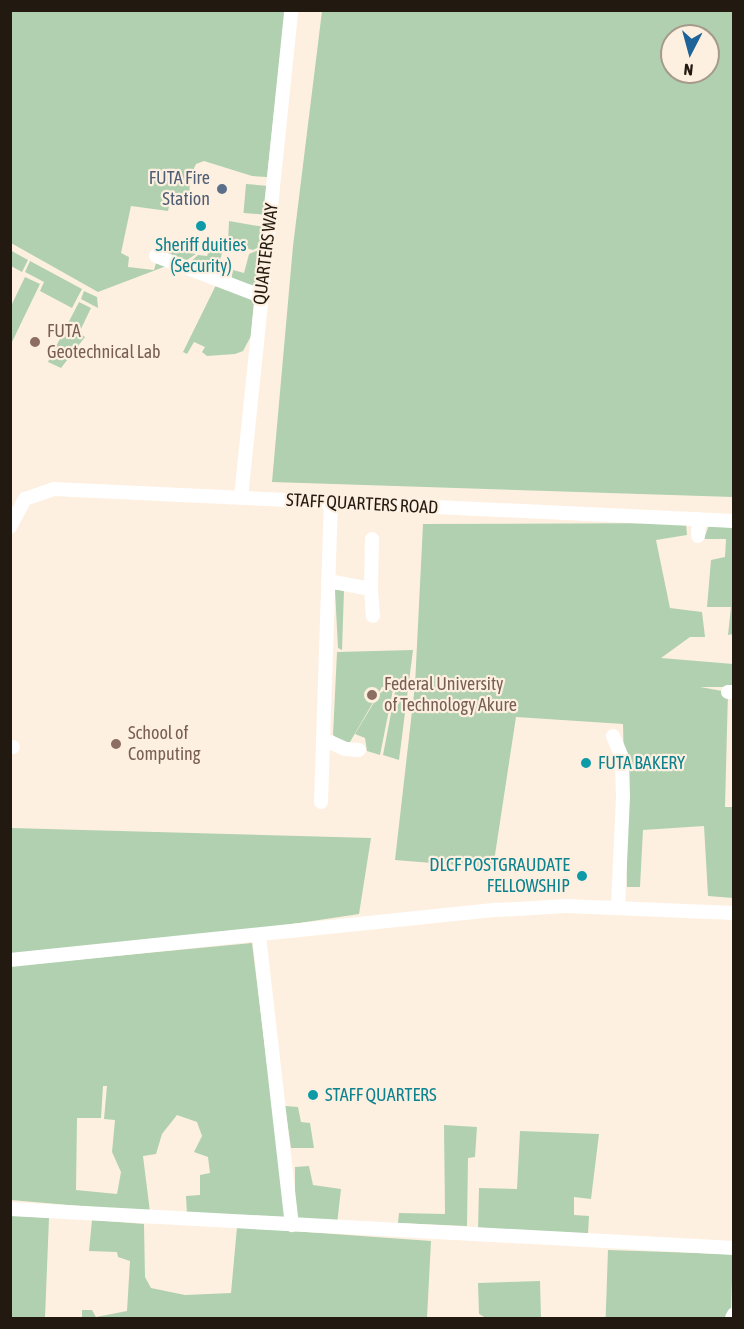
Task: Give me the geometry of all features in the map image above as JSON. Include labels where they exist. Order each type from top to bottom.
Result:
[{"type":"street","name":"QUARTERS WAY","points":[[241,497],[291,10]]},
{"type":"street","points":[[156,256],[261,296]]},
{"type":"street","name":"STAFF QUARTERS ROAD","points":[[10,527],[25,499],[54,489],[241,497],[331,504],[734,521]]},
{"type":"street","points":[[321,802],[331,504]]},
{"type":"street","points":[[698,536],[699,519]]},
{"type":"street","points":[[372,540],[373,616]]},
{"type":"street","points":[[328,581],[371,589]]},
{"type":"street","points":[[614,736],[622,757],[623,797],[618,907]]},
{"type":"street","points":[[323,739],[345,749],[359,750]]},
{"type":"street","points":[[10,960],[498,910],[618,907],[734,913]]},
{"type":"street","points":[[259,936],[292,1225]]},
{"type":"street","points":[[10,1209],[734,1248]]},
{"type":"street","points":[[732,1318],[734,1314]]},
{"type":"green space","points":[[11,11],[285,11],[267,177],[252,176],[204,161],[196,164],[190,177],[189,204],[170,202],[168,211],[131,206],[121,253],[129,257],[128,267],[154,270],[157,260],[169,265],[98,292],[11,243]]},
{"type":"green space","points":[[322,11],[733,11],[733,497],[272,482],[293,246]]},
{"type":"green space","points":[[246,184],[268,186],[265,215],[243,213]]},
{"type":"green space","points":[[229,221],[264,227],[261,246],[253,250],[228,244]]},
{"type":"green space","points":[[160,248],[196,254],[184,262],[160,254]]},
{"type":"green space","points":[[210,248],[223,250],[216,273],[188,264],[198,255],[207,256]]},
{"type":"green space","points":[[261,249],[257,286],[231,281],[233,270],[244,273],[249,254]]},
{"type":"green space","points":[[10,250],[28,260],[22,272],[11,266]]},
{"type":"green space","points":[[30,261],[82,289],[72,308],[40,291],[44,282],[25,272]]},
{"type":"green space","points":[[25,277],[40,284],[11,344],[11,306]]},
{"type":"green space","points":[[217,283],[250,295],[254,303],[251,336],[243,351],[235,354],[207,356],[202,352],[205,347],[194,342],[187,354],[183,352]]},
{"type":"green space","points":[[84,291],[97,297],[98,308],[81,299]]},
{"type":"green space","points":[[79,302],[91,308],[79,333],[85,337],[61,368],[48,362]]},
{"type":"green space","points":[[686,523],[687,535],[656,540],[670,608],[702,612],[705,637],[690,637],[661,658],[733,664],[733,687],[700,687],[728,692],[725,807],[733,807],[733,898],[708,896],[704,826],[643,830],[640,887],[627,887],[623,724],[516,717],[493,868],[395,860],[415,685],[423,524]]},
{"type":"green space","points":[[709,525],[733,528],[733,634],[728,635],[731,607],[707,607],[711,560],[725,557],[726,539],[704,539]]},
{"type":"green space","points":[[335,590],[344,590],[342,650],[338,648]]},
{"type":"green space","points":[[413,650],[399,760],[383,755],[396,687],[382,687],[350,742],[343,744],[333,735],[337,652]]},
{"type":"green space","points":[[386,689],[393,690],[380,755],[367,751],[365,738],[355,734],[379,694]]},
{"type":"green space","points":[[11,828],[371,838],[359,914],[120,950],[11,960]]},
{"type":"green space","points":[[252,943],[286,1217],[187,1214],[186,1196],[200,1195],[200,1175],[210,1173],[208,1157],[194,1152],[202,1136],[197,1122],[177,1115],[162,1134],[156,1154],[143,1156],[150,1212],[11,1200],[10,966]],"holes":[[[103,1086],[107,1086],[104,1119],[115,1120],[112,1152],[121,1172],[117,1194],[76,1190],[77,1118],[101,1118]]]},
{"type":"green space","points":[[285,1106],[298,1107],[301,1122],[310,1123],[314,1148],[291,1148]]},
{"type":"green space","points":[[444,1125],[477,1127],[475,1157],[468,1158],[467,1226],[398,1223],[399,1213],[445,1214]]},
{"type":"green space","points":[[520,1131],[599,1134],[591,1199],[574,1197],[574,1215],[589,1216],[588,1234],[478,1231],[479,1188],[517,1189]]},
{"type":"green space","points":[[309,1166],[313,1185],[341,1189],[337,1224],[295,1221],[295,1167]]},
{"type":"green space","points":[[10,1215],[49,1218],[45,1318],[11,1318]]},
{"type":"green space","points":[[92,1220],[144,1224],[145,1277],[151,1288],[185,1295],[231,1293],[237,1227],[431,1241],[427,1318],[82,1318],[82,1310],[92,1310],[96,1317],[127,1311],[130,1261],[118,1257],[117,1252],[89,1251]]},
{"type":"green space","points":[[608,1250],[733,1254],[731,1318],[606,1318]]},
{"type":"green space","points":[[540,1281],[541,1318],[486,1318],[479,1314],[478,1283]]},
{"type":"place","name":"FUTA Fire Station","points":[[222,189]]},
{"type":"place","name":"Sheriff duities (Security)","points":[[201,226]]},
{"type":"place","name":"FUTA Geotechnical Lab","points":[[35,342]]},
{"type":"place","name":"Federal University of Technology Akure","points":[[372,695]]},
{"type":"place","name":"School of Computing","points":[[116,744]]},
{"type":"place","name":"FUTA BAKERY","points":[[586,763]]},
{"type":"place","name":"DLCF POSTGRAUDATE FELLOWSHIP","points":[[582,876]]},
{"type":"place","name":"STAFF QUARTERS","points":[[313,1095]]}]
